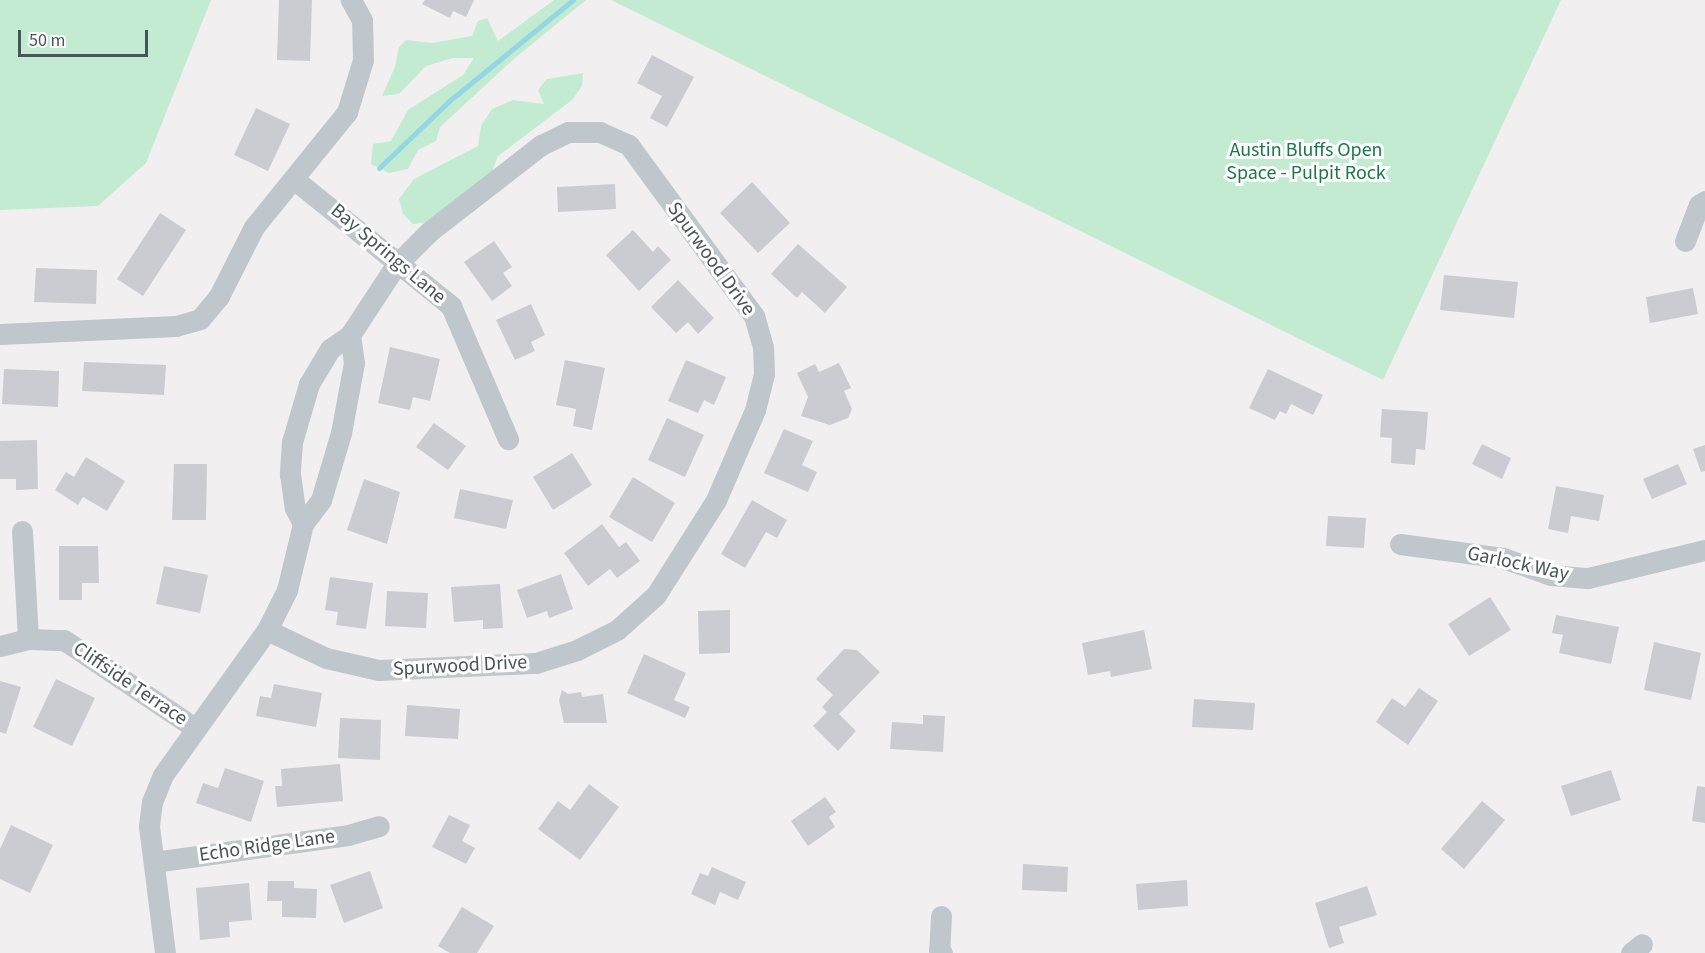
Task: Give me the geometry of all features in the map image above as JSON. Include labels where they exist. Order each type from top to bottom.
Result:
[{"type":"street","points":[[0,334],[176,326],[200,319],[219,296],[254,227],[295,180],[347,112],[363,60],[362,20],[351,0]]},
{"type":"street","name":"Spurwood Drive","points":[[267,630],[326,658],[379,670],[536,663],[577,650],[617,630],[656,595],[716,500],[755,410],[764,374],[763,347],[754,315],[629,146],[600,132],[568,132],[542,145],[430,231],[396,265],[350,335],[330,349],[309,384],[292,442],[290,474],[295,508],[303,524]]},
{"type":"street","name":"Bay Springs Lane","points":[[295,180],[341,214],[396,265],[451,306],[508,439]]},
{"type":"street","points":[[1685,241],[1699,205],[1705,201]]},
{"type":"street","points":[[165,953],[149,826],[152,802],[163,775],[267,630],[287,590],[303,524],[321,501],[341,433],[354,363],[350,335]]},
{"type":"street","points":[[21,531],[28,639]]},
{"type":"street","name":"Garlock Way","points":[[1400,544],[1503,558],[1551,575],[1588,578],[1705,550]]},
{"type":"street","name":"Cliffside Terrace","points":[[0,646],[28,639],[64,640],[195,728]]},
{"type":"street","name":"Echo Ridge Lane","points":[[154,862],[348,835],[379,826]]},
{"type":"street","points":[[941,916],[939,948],[942,953]]},
{"type":"green space","points":[[0,0],[211,0],[146,163],[98,206],[0,210]]},
{"type":"green space","points":[[554,0],[586,0],[515,58],[440,127],[436,141],[418,150],[408,169],[389,173],[371,164],[373,144],[391,141],[408,110],[463,75],[474,58],[453,58],[426,66],[399,94],[382,96],[395,67],[399,47],[406,40],[432,43],[472,36],[478,21],[487,18],[498,41]]},
{"type":"green space","name":"Austin Bluffs Open Space - Pulpit Rock","points":[[611,0],[1561,0],[1383,380]]},
{"type":"green space","points":[[583,73],[582,86],[572,100],[498,156],[492,172],[430,222],[413,224],[403,214],[399,199],[414,179],[478,146],[481,126],[492,109],[513,100],[544,104],[538,90],[547,79]]},
{"type":"building","points":[[279,0],[312,0],[310,61],[277,60]]},
{"type":"building","points":[[425,0],[474,0],[466,17],[453,11],[450,18],[422,4]]},
{"type":"building","points":[[652,55],[694,77],[667,127],[650,118],[662,96],[637,83]]},
{"type":"building","points":[[256,108],[290,124],[268,171],[234,155]]},
{"type":"building","points":[[752,182],[790,223],[758,253],[720,213]]},
{"type":"building","points":[[615,184],[616,209],[558,212],[557,187]]},
{"type":"building","points":[[160,213],[186,230],[143,296],[117,279]]},
{"type":"building","points":[[633,230],[653,252],[658,246],[671,260],[639,291],[606,255]]},
{"type":"building","points":[[494,241],[512,267],[503,273],[512,286],[492,301],[464,262]]},
{"type":"building","points":[[798,244],[847,287],[825,313],[802,292],[797,298],[771,274]]},
{"type":"building","points":[[36,268],[97,270],[96,304],[34,302]]},
{"type":"building","points":[[1444,275],[1518,282],[1514,318],[1440,310]]},
{"type":"building","points":[[678,280],[714,318],[698,334],[688,322],[676,333],[651,307]]},
{"type":"building","points":[[1693,288],[1698,314],[1650,323],[1646,297]]},
{"type":"building","points":[[531,304],[545,335],[531,342],[535,351],[515,360],[496,320]]},
{"type":"building","points":[[390,347],[440,359],[430,401],[413,397],[410,410],[378,403]]},
{"type":"building","points":[[565,360],[605,368],[592,430],[573,426],[576,409],[556,405]]},
{"type":"building","points":[[686,360],[726,377],[714,405],[704,400],[698,413],[668,401]]},
{"type":"building","points":[[84,362],[166,365],[164,395],[82,391]]},
{"type":"building","points":[[839,363],[851,388],[844,391],[852,409],[848,418],[830,425],[801,416],[808,397],[797,373],[815,364],[819,372]]},
{"type":"building","points":[[4,369],[59,371],[58,407],[2,404]]},
{"type":"building","points":[[1268,369],[1323,395],[1313,415],[1291,404],[1286,414],[1280,411],[1275,420],[1249,408]]},
{"type":"building","points":[[1382,409],[1428,412],[1425,450],[1416,449],[1415,465],[1391,463],[1392,438],[1380,437]]},
{"type":"building","points":[[667,418],[704,435],[685,477],[648,460]]},
{"type":"building","points":[[434,423],[466,446],[448,470],[416,447]]},
{"type":"building","points":[[784,429],[813,441],[802,465],[817,472],[808,492],[764,473]]},
{"type":"building","points":[[37,440],[38,489],[16,490],[16,479],[0,479],[0,441]]},
{"type":"building","points":[[1482,444],[1511,458],[1502,479],[1472,464]]},
{"type":"building","points":[[1705,445],[1705,471],[1701,472],[1693,449]]},
{"type":"building","points":[[572,453],[592,485],[553,510],[533,477]]},
{"type":"building","points":[[86,457],[125,481],[107,511],[83,497],[78,505],[55,490],[66,472],[74,477]]},
{"type":"building","points":[[174,464],[207,464],[206,520],[172,520]]},
{"type":"building","points":[[1678,464],[1687,484],[1652,499],[1643,479]]},
{"type":"building","points":[[633,477],[675,503],[652,542],[609,517]]},
{"type":"building","points":[[364,479],[400,492],[387,544],[347,530]]},
{"type":"building","points":[[1556,486],[1604,495],[1599,521],[1571,516],[1568,533],[1548,529]]},
{"type":"building","points":[[460,489],[513,500],[506,529],[454,518]]},
{"type":"building","points":[[752,500],[787,520],[777,538],[766,532],[745,568],[721,554]]},
{"type":"building","points":[[1328,516],[1366,518],[1364,548],[1326,546]]},
{"type":"building","points":[[602,524],[619,547],[626,542],[640,561],[617,578],[610,569],[588,586],[564,553]]},
{"type":"building","points":[[59,546],[98,546],[99,583],[82,583],[82,600],[59,600]]},
{"type":"building","points":[[164,566],[208,575],[200,613],[156,604]]},
{"type":"building","points":[[561,574],[573,609],[549,618],[547,611],[527,618],[517,590]]},
{"type":"building","points":[[330,577],[373,583],[366,629],[336,625],[338,612],[325,610]]},
{"type":"building","points":[[500,584],[503,628],[483,629],[483,620],[454,622],[451,587]]},
{"type":"building","points":[[387,591],[428,593],[426,628],[385,626]]},
{"type":"building","points":[[1490,597],[1511,630],[1469,656],[1448,624]]},
{"type":"building","points":[[730,610],[730,653],[699,654],[698,611]]},
{"type":"building","points":[[1556,615],[1619,627],[1611,664],[1559,653],[1563,635],[1552,633]]},
{"type":"building","points":[[1144,630],[1152,669],[1111,677],[1110,671],[1088,675],[1082,643]]},
{"type":"building","points":[[1654,642],[1701,653],[1691,700],[1644,690]]},
{"type":"building","points":[[844,649],[857,650],[880,672],[839,714],[856,731],[838,751],[813,726],[827,712],[822,707],[833,695],[816,679]]},
{"type":"building","points":[[644,654],[686,673],[674,700],[690,707],[685,718],[627,693]]},
{"type":"building","points":[[56,679],[95,698],[72,746],[33,727]]},
{"type":"building","points":[[0,681],[21,687],[6,734],[0,732]]},
{"type":"building","points":[[274,684],[322,693],[316,727],[256,716],[260,696],[271,698]]},
{"type":"building","points":[[1419,688],[1438,701],[1408,745],[1376,722],[1392,698],[1405,707]]},
{"type":"building","points":[[562,690],[568,694],[581,692],[582,697],[603,694],[607,723],[564,723],[559,700]]},
{"type":"building","points":[[1194,699],[1255,703],[1253,730],[1192,727]]},
{"type":"building","points":[[407,705],[460,709],[458,739],[405,736]]},
{"type":"building","points":[[923,715],[945,716],[943,752],[890,749],[892,722],[923,724]]},
{"type":"building","points":[[340,718],[381,720],[380,760],[338,758]]},
{"type":"building","points":[[340,764],[343,801],[277,807],[275,786],[282,786],[281,769]]},
{"type":"building","points":[[225,768],[264,781],[251,822],[196,803],[203,783],[218,788]]},
{"type":"building","points":[[1611,770],[1621,800],[1571,816],[1561,786]]},
{"type":"building","points":[[589,784],[619,807],[580,860],[538,829],[558,801],[570,810]]},
{"type":"building","points":[[1697,786],[1705,787],[1705,823],[1692,821]]},
{"type":"building","points":[[825,797],[836,812],[829,817],[835,827],[808,846],[791,821]]},
{"type":"building","points":[[1482,801],[1505,820],[1464,869],[1441,849]]},
{"type":"building","points":[[449,815],[470,825],[462,841],[475,848],[466,864],[432,847]]},
{"type":"building","points":[[11,825],[53,845],[30,893],[0,879],[0,849]]},
{"type":"building","points":[[1023,864],[1068,867],[1067,892],[1022,890]]},
{"type":"building","points":[[712,867],[746,882],[738,900],[720,892],[715,905],[691,894],[700,873],[708,876]]},
{"type":"building","points":[[370,871],[383,908],[344,923],[330,885]]},
{"type":"building","points":[[1187,880],[1188,906],[1138,910],[1136,884]]},
{"type":"building","points":[[268,881],[294,881],[294,888],[317,889],[316,918],[282,917],[282,901],[267,901]]},
{"type":"building","points":[[249,883],[252,920],[229,922],[230,937],[200,940],[196,888]]},
{"type":"building","points":[[1367,886],[1377,915],[1339,927],[1344,943],[1329,948],[1315,903]]},
{"type":"building","points":[[462,907],[494,926],[477,953],[450,953],[438,946]]},
{"type":"waterway","points":[[379,168],[449,101],[573,0]]}]
